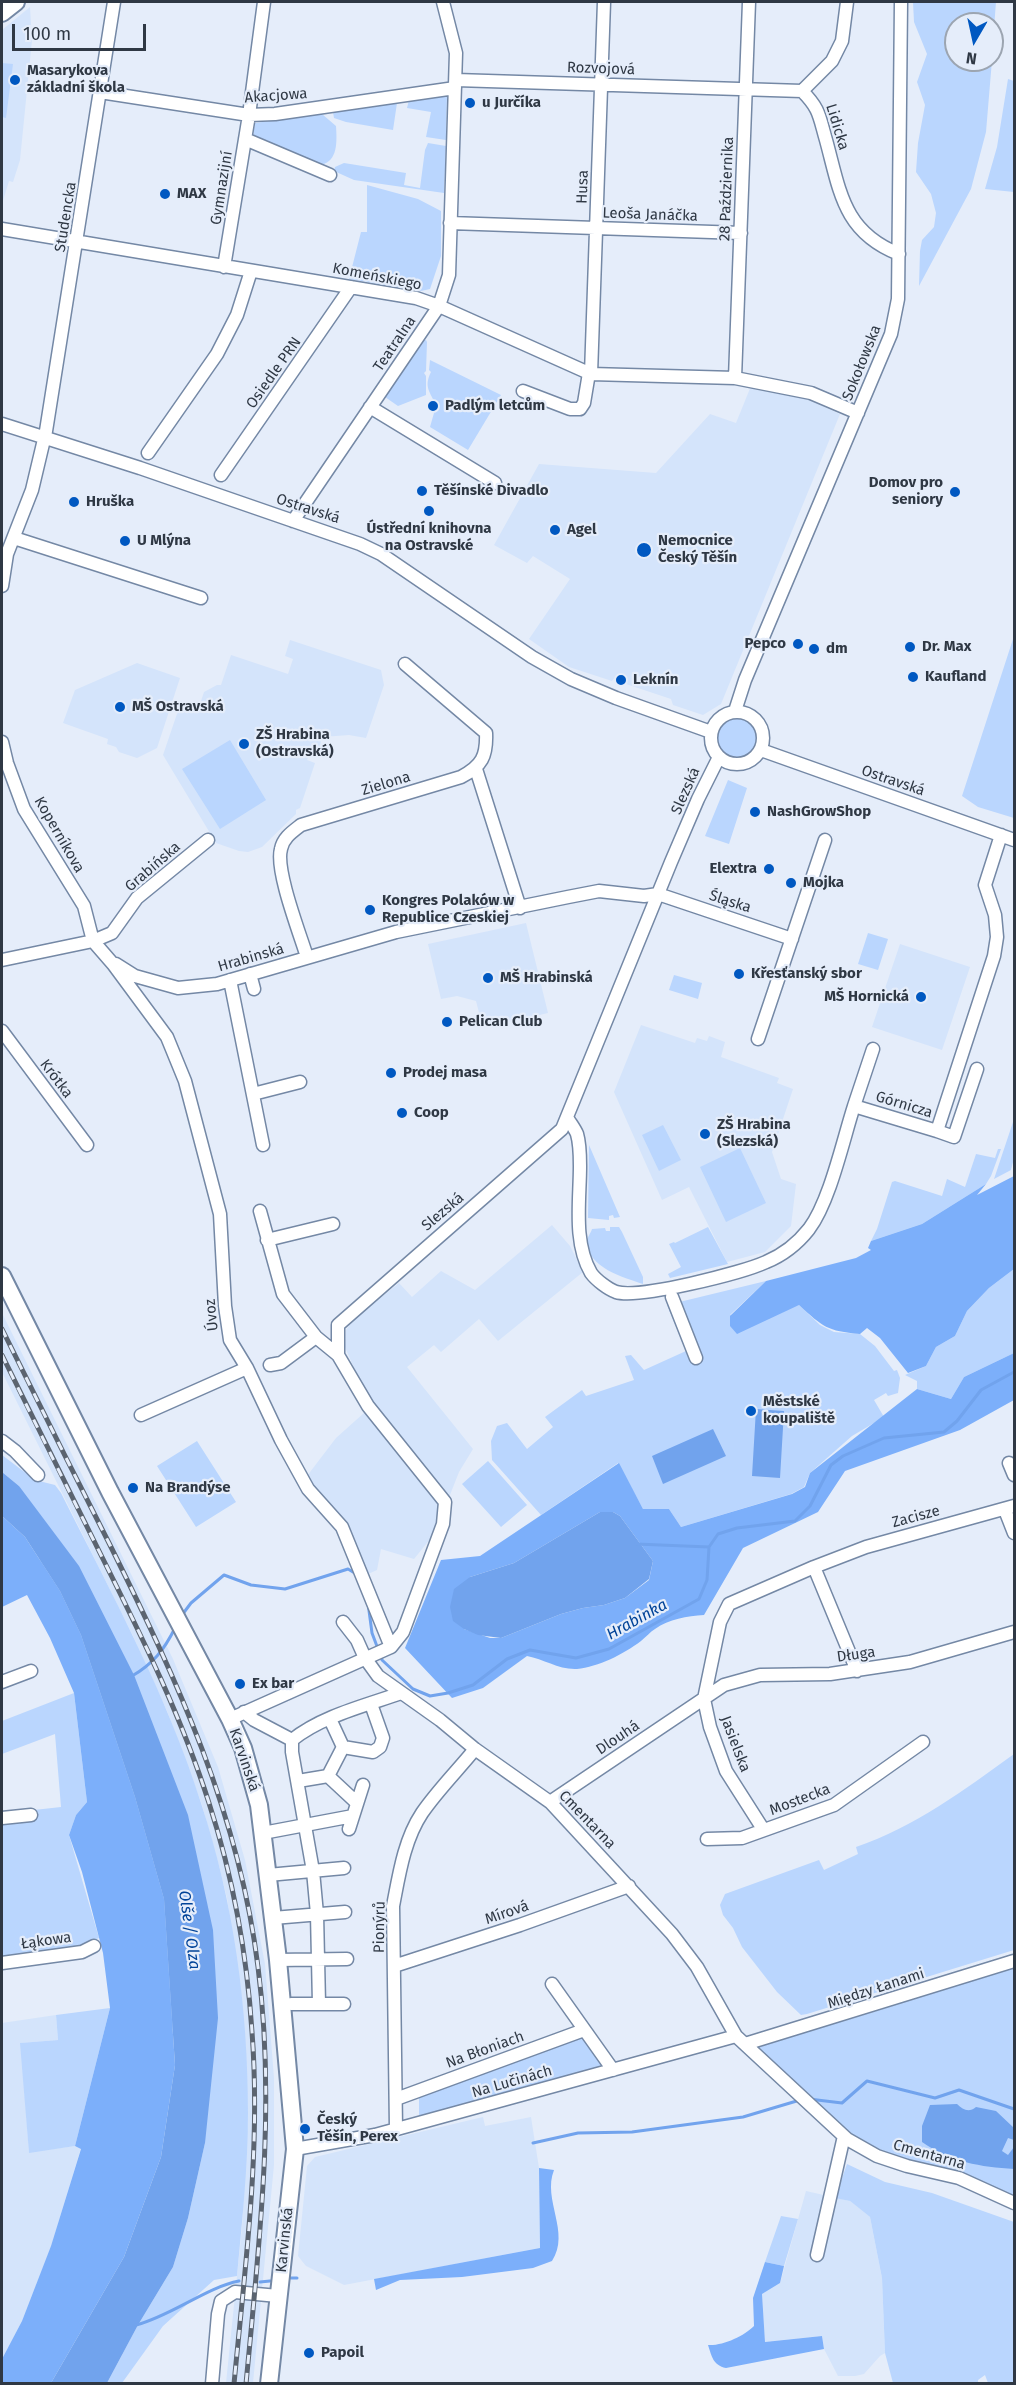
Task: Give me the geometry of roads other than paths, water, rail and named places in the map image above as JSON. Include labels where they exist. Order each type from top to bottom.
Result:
[{"type":"main road","points":[[2,14],[16,2]]},
{"type":"main road","name":"Karvinská","points":[[2,1276],[186,1635],[237,1715],[243,1748],[254,1781],[263,1833],[278,1960],[295,2149],[269,2384]]},
{"type":"street","name":"Studencka","points":[[45,438],[114,2]]},
{"type":"street","name":"Gymnazijní","points":[[224,267],[249,115],[264,2]]},
{"type":"street","name":"Teatralna","points":[[293,521],[439,306],[449,275],[456,53],[443,2]]},
{"type":"street","name":"Husa","points":[[524,391],[570,409],[580,409],[584,403],[590,374],[604,2]]},
{"type":"street","name":"28 Października","points":[[735,378],[749,2]]},
{"type":"street","points":[[802,91],[832,61],[842,42],[847,2]]},
{"type":"street","name":"Sokołowska","points":[[735,711],[745,680],[858,413],[895,319],[898,299],[900,2]]},
{"type":"street","name":"Akacjowa","points":[[100,92],[249,115],[275,114],[456,84]]},
{"type":"street","name":"Rozvojová","points":[[456,84],[602,84],[802,91]]},
{"type":"street","name":"Lidicka","points":[[802,91],[816,105],[840,194],[857,227],[879,246],[898,254]]},
{"type":"street","points":[[245,139],[330,175]]},
{"type":"street","name":"Leoša Janáčka","points":[[450,223],[741,233]]},
{"type":"street","name":"Komeńskiego","points":[[2,229],[416,298],[439,306],[590,374],[735,378],[811,393],[858,413]]},
{"type":"street","points":[[148,453],[217,354],[237,315],[251,271]]},
{"type":"street","name":"Osiedle PRN","points":[[221,476],[351,287]]},
{"type":"street","points":[[370,407],[495,483]]},
{"type":"street","name":"Ostravská","points":[[2,424],[340,536],[381,554],[532,657],[571,679],[616,698],[711,732]]},
{"type":"street","points":[[2,586],[7,554],[32,489],[45,438]]},
{"type":"street","points":[[14,538],[201,598]]},
{"type":"street","points":[[405,664],[486,733],[487,749],[483,763],[520,908],[599,891],[644,896],[658,894]]},
{"type":"street","points":[[735,711],[748,714],[759,722],[763,734],[761,750],[753,759],[742,764],[730,763],[719,757],[712,745],[711,732],[718,719],[735,711]]},
{"type":"street","points":[[487,739],[500,738]]},
{"type":"street","name":"Koperníkova","points":[[2,742],[4,764],[24,809],[84,906],[93,941]]},
{"type":"street","name":"Ostravská","points":[[761,750],[1014,840]]},
{"type":"street","name":"Slezská","points":[[338,1355],[338,1325],[562,1129],[698,799],[719,757]]},
{"type":"street","name":"Zielona","points":[[307,957],[282,872],[281,847],[287,836],[301,825],[461,777],[483,763]]},
{"type":"street","name":"Górnicza","points":[[568,1119],[577,1135],[580,1156],[580,1242],[584,1259],[593,1275],[616,1292],[633,1294],[654,1292],[767,1262],[797,1243],[809,1228],[824,1198],[854,1106],[937,1131],[994,956],[998,937],[995,915],[985,885],[1001,835]]},
{"type":"street","name":"Grabińska","points":[[93,941],[112,933],[137,898],[208,840]]},
{"type":"street","points":[[758,1040],[825,840]]},
{"type":"street","name":"Śląska","points":[[658,894],[792,939]]},
{"type":"street","name":"Hrabinská","points":[[93,941],[113,964],[121,966],[135,976],[178,988],[230,980],[396,932],[520,908]]},
{"type":"street","points":[[2,960],[93,941]]},
{"type":"street","name":"Úvoz","points":[[113,964],[167,1038],[185,1081],[220,1214],[225,1306],[230,1340],[247,1368],[281,1440],[308,1489],[342,1527],[388,1648]]},
{"type":"street","points":[[249,975],[254,989]]},
{"type":"street","points":[[230,980],[263,1145]]},
{"type":"street","name":"Krótka","points":[[2,1031],[87,1145]]},
{"type":"street","points":[[854,1106],[873,1049]]},
{"type":"street","points":[[937,1131],[954,1137],[977,1069]]},
{"type":"street","points":[[253,1094],[300,1082]]},
{"type":"street","points":[[237,1715],[388,1648],[403,1632],[443,1524],[445,1502],[368,1406],[338,1355],[316,1337],[283,1294],[260,1211]]},
{"type":"street","points":[[267,1240],[333,1224]]},
{"type":"street","points":[[672,1297],[696,1358]]},
{"type":"street","points":[[270,1365],[281,1363],[316,1337]]},
{"type":"street","points":[[141,1415],[247,1368]]},
{"type":"street","points":[[2,1441],[15,1450],[38,1475]]},
{"type":"street","name":"Zacisze","points":[[704,1699],[720,1622],[729,1604],[866,1547],[1010,1508],[1014,1533]]},
{"type":"street","points":[[814,1567],[856,1671]]},
{"type":"street","name":"Cmentarna","points":[[343,1622],[357,1640],[378,1676],[550,1802],[672,1934],[697,1967],[741,2040],[844,2136],[877,2156],[907,2166],[959,2178],[1014,2203]]},
{"type":"street","name":"Długa","points":[[704,1699],[724,1685],[759,1675],[830,1674],[910,1662],[1014,1632]]},
{"type":"street","points":[[2,1682],[32,1671]]},
{"type":"street","points":[[319,2004],[317,1914],[313,1871],[292,1752],[292,1740],[305,1729],[401,1693]]},
{"type":"street","name":"Dlouhá","points":[[550,1802],[704,1699]]},
{"type":"street","name":"Jasielska","points":[[704,1699],[710,1727],[726,1771],[763,1830]]},
{"type":"street","points":[[343,1748],[373,1752],[380,1747],[383,1738],[371,1704]]},
{"type":"street","points":[[237,1715],[254,1720],[292,1740]]},
{"type":"street","points":[[330,1719],[343,1748]]},
{"type":"street","name":"Mostecka","points":[[706,1839],[742,1838],[834,1805],[923,1742]]},
{"type":"street","points":[[328,1776],[343,1748]]},
{"type":"street","name":"Pionýrů","points":[[396,2129],[393,1906],[399,1873],[411,1835],[421,1814],[475,1749]]},
{"type":"street","points":[[298,1781],[328,1776]]},
{"type":"street","points":[[328,1776],[357,1803]]},
{"type":"street","points":[[349,1829],[363,1785]]},
{"type":"street","points":[[2,1818],[31,1815]]},
{"type":"street","points":[[263,1833],[354,1816]]},
{"type":"street","points":[[268,1875],[344,1868]]},
{"type":"street","name":"Mírová","points":[[394,1966],[629,1886]]},
{"type":"street","points":[[273,1918],[345,1912]]},
{"type":"street","name":"Łąkowa","points":[[2,1963],[82,1952],[94,1946]]},
{"type":"street","points":[[278,1960],[347,1959]]},
{"type":"street","name":"Między Łanami","points":[[741,2040],[1014,1960]]},
{"type":"street","points":[[552,1984],[613,2070]]},
{"type":"street","points":[[291,2004],[344,2004]]},
{"type":"street","name":"Na Błoniach","points":[[396,2098],[584,2030]]},
{"type":"street","name":"Na Lučinách","points":[[295,2149],[396,2129],[613,2070],[741,2040]]},
{"type":"street","points":[[817,2255],[844,2136]]},
{"type":"street","points":[[212,2384],[221,2301],[235,2292],[278,2296]]},
{"type":"water","points":[[756,1409],[784,1411],[780,1478],[752,1476]]},
{"type":"water","points":[[713,1429],[726,1456],[663,1484],[652,1456]]},
{"type":"water","name":"Olše / Olza","points":[[2,1472],[19,1486],[79,1566],[134,1675],[188,1815],[213,1930],[218,2018],[205,2143],[188,2218],[173,2267],[107,2383],[51,2383],[124,2257],[161,2157],[175,2065],[164,1899],[135,1797],[81,1635],[60,1591],[25,1537],[2,1516]]},
{"type":"water","points":[[600,1512],[613,1512],[620,1516],[653,1561],[649,1579],[625,1598],[561,1614],[501,1638],[478,1635],[453,1621],[450,1607],[454,1589],[470,1577],[514,1563]]},
{"type":"water","points":[[957,2104],[966,2110],[976,2107],[996,2111],[1014,2128],[1014,2140],[1008,2138],[1002,2151],[1008,2155],[1014,2147],[1014,2169],[990,2167],[955,2159],[922,2142],[922,2126],[930,2105]]},
{"type":"waterway","name":"Hrabinka","points":[[381,1655],[382,1660],[413,1689],[430,1696],[473,1685],[507,1659],[530,1650],[576,1658],[609,1649],[699,1599],[707,1580],[709,1547],[718,1534],[737,1528],[795,1521],[810,1506],[831,1465],[843,1456],[884,1438],[944,1432],[957,1421],[981,1390],[1014,1372]]},
{"type":"waterway","points":[[636,1544],[709,1547]]},
{"type":"waterway","name":"Hrabinka","points":[[182,1615],[191,1603],[224,1575],[251,1585],[285,1589],[348,1569],[358,1575]]},
{"type":"waterway","name":"Hrabinka","points":[[368,1603],[372,1633],[378,1649]]},
{"type":"waterway","name":"Hrabinka","points":[[132,1676],[157,1656],[175,1628]]},
{"type":"waterway","points":[[809,2099],[842,2103],[867,2081],[935,2098],[959,2090],[1014,2109]]},
{"type":"waterway","points":[[533,2143],[578,2133],[632,2132],[743,2117],[800,2100]]},
{"type":"waterway","points":[[291,2278],[297,2278]]},
{"type":"waterway","points":[[136,2325],[149,2321],[214,2289],[239,2281]]},
{"type":"waterway","points":[[260,2282],[270,2281]]},
{"type":"railway","points":[[2,1329],[109,1543],[181,1697],[220,1801],[249,1910],[263,2019],[266,2123],[264,2175],[246,2384]]},
{"type":"railway","points":[[2,1355],[161,1679],[187,1740],[209,1803],[232,1887],[243,1945],[250,2003],[255,2120],[247,2252],[234,2384]]},
{"type":"place","name":"Masarykova základní škola","points":[[15,80]]},
{"type":"place","name":"u Jurčíka","points":[[470,103]]},
{"type":"place","name":"MAX","points":[[165,194]]},
{"type":"place","name":"Padlým letcům","points":[[433,406]]},
{"type":"place","name":"Těšínské Divadlo","points":[[422,491]]},
{"type":"place","name":"Domov pro seniory","points":[[955,492]]},
{"type":"place","name":"Hruška","points":[[74,502]]},
{"type":"place","name":"Ústřední knihovna na Ostravské","points":[[429,511]]},
{"type":"place","name":"Agel","points":[[555,530]]},
{"type":"place","name":"U Mlýna","points":[[125,541]]},
{"type":"place","name":"Nemocnice Český Těšín","points":[[644,550]]},
{"type":"place","name":"Pepco","points":[[798,644]]},
{"type":"place","name":"Dr. Max","points":[[910,647]]},
{"type":"place","name":"dm","points":[[814,649]]},
{"type":"place","name":"Kaufland","points":[[913,677]]},
{"type":"place","name":"Leknín","points":[[621,680]]},
{"type":"place","name":"MŠ Ostravská","points":[[120,707]]},
{"type":"place","name":"ZŠ Hrabina (Ostravská)","points":[[244,744]]},
{"type":"place","name":"NashGrowShop","points":[[755,812]]},
{"type":"place","name":"Elextra","points":[[769,869]]},
{"type":"place","name":"Mojka","points":[[791,883]]},
{"type":"place","name":"Kongres Polaków w Republice Czeskiej","points":[[370,910]]},
{"type":"place","name":"Křesťanský sbor","points":[[739,974]]},
{"type":"place","name":"MŠ Hrabinská","points":[[488,978]]},
{"type":"place","name":"MŠ Hornická","points":[[921,997]]},
{"type":"place","name":"Pelican Club","points":[[447,1022]]},
{"type":"place","name":"Prodej masa","points":[[391,1073]]},
{"type":"place","name":"Coop","points":[[402,1113]]},
{"type":"place","name":"ZŠ Hrabina (Slezská)","points":[[705,1134]]},
{"type":"place","name":"Městské koupaliště","points":[[751,1411]]},
{"type":"place","name":"Na Brandýse","points":[[133,1488]]},
{"type":"place","name":"Ex bar","points":[[240,1684]]},
{"type":"place","name":"Český Těšín, Perex","points":[[305,2129]]},
{"type":"place","name":"Papoil","points":[[309,2353]]}]
